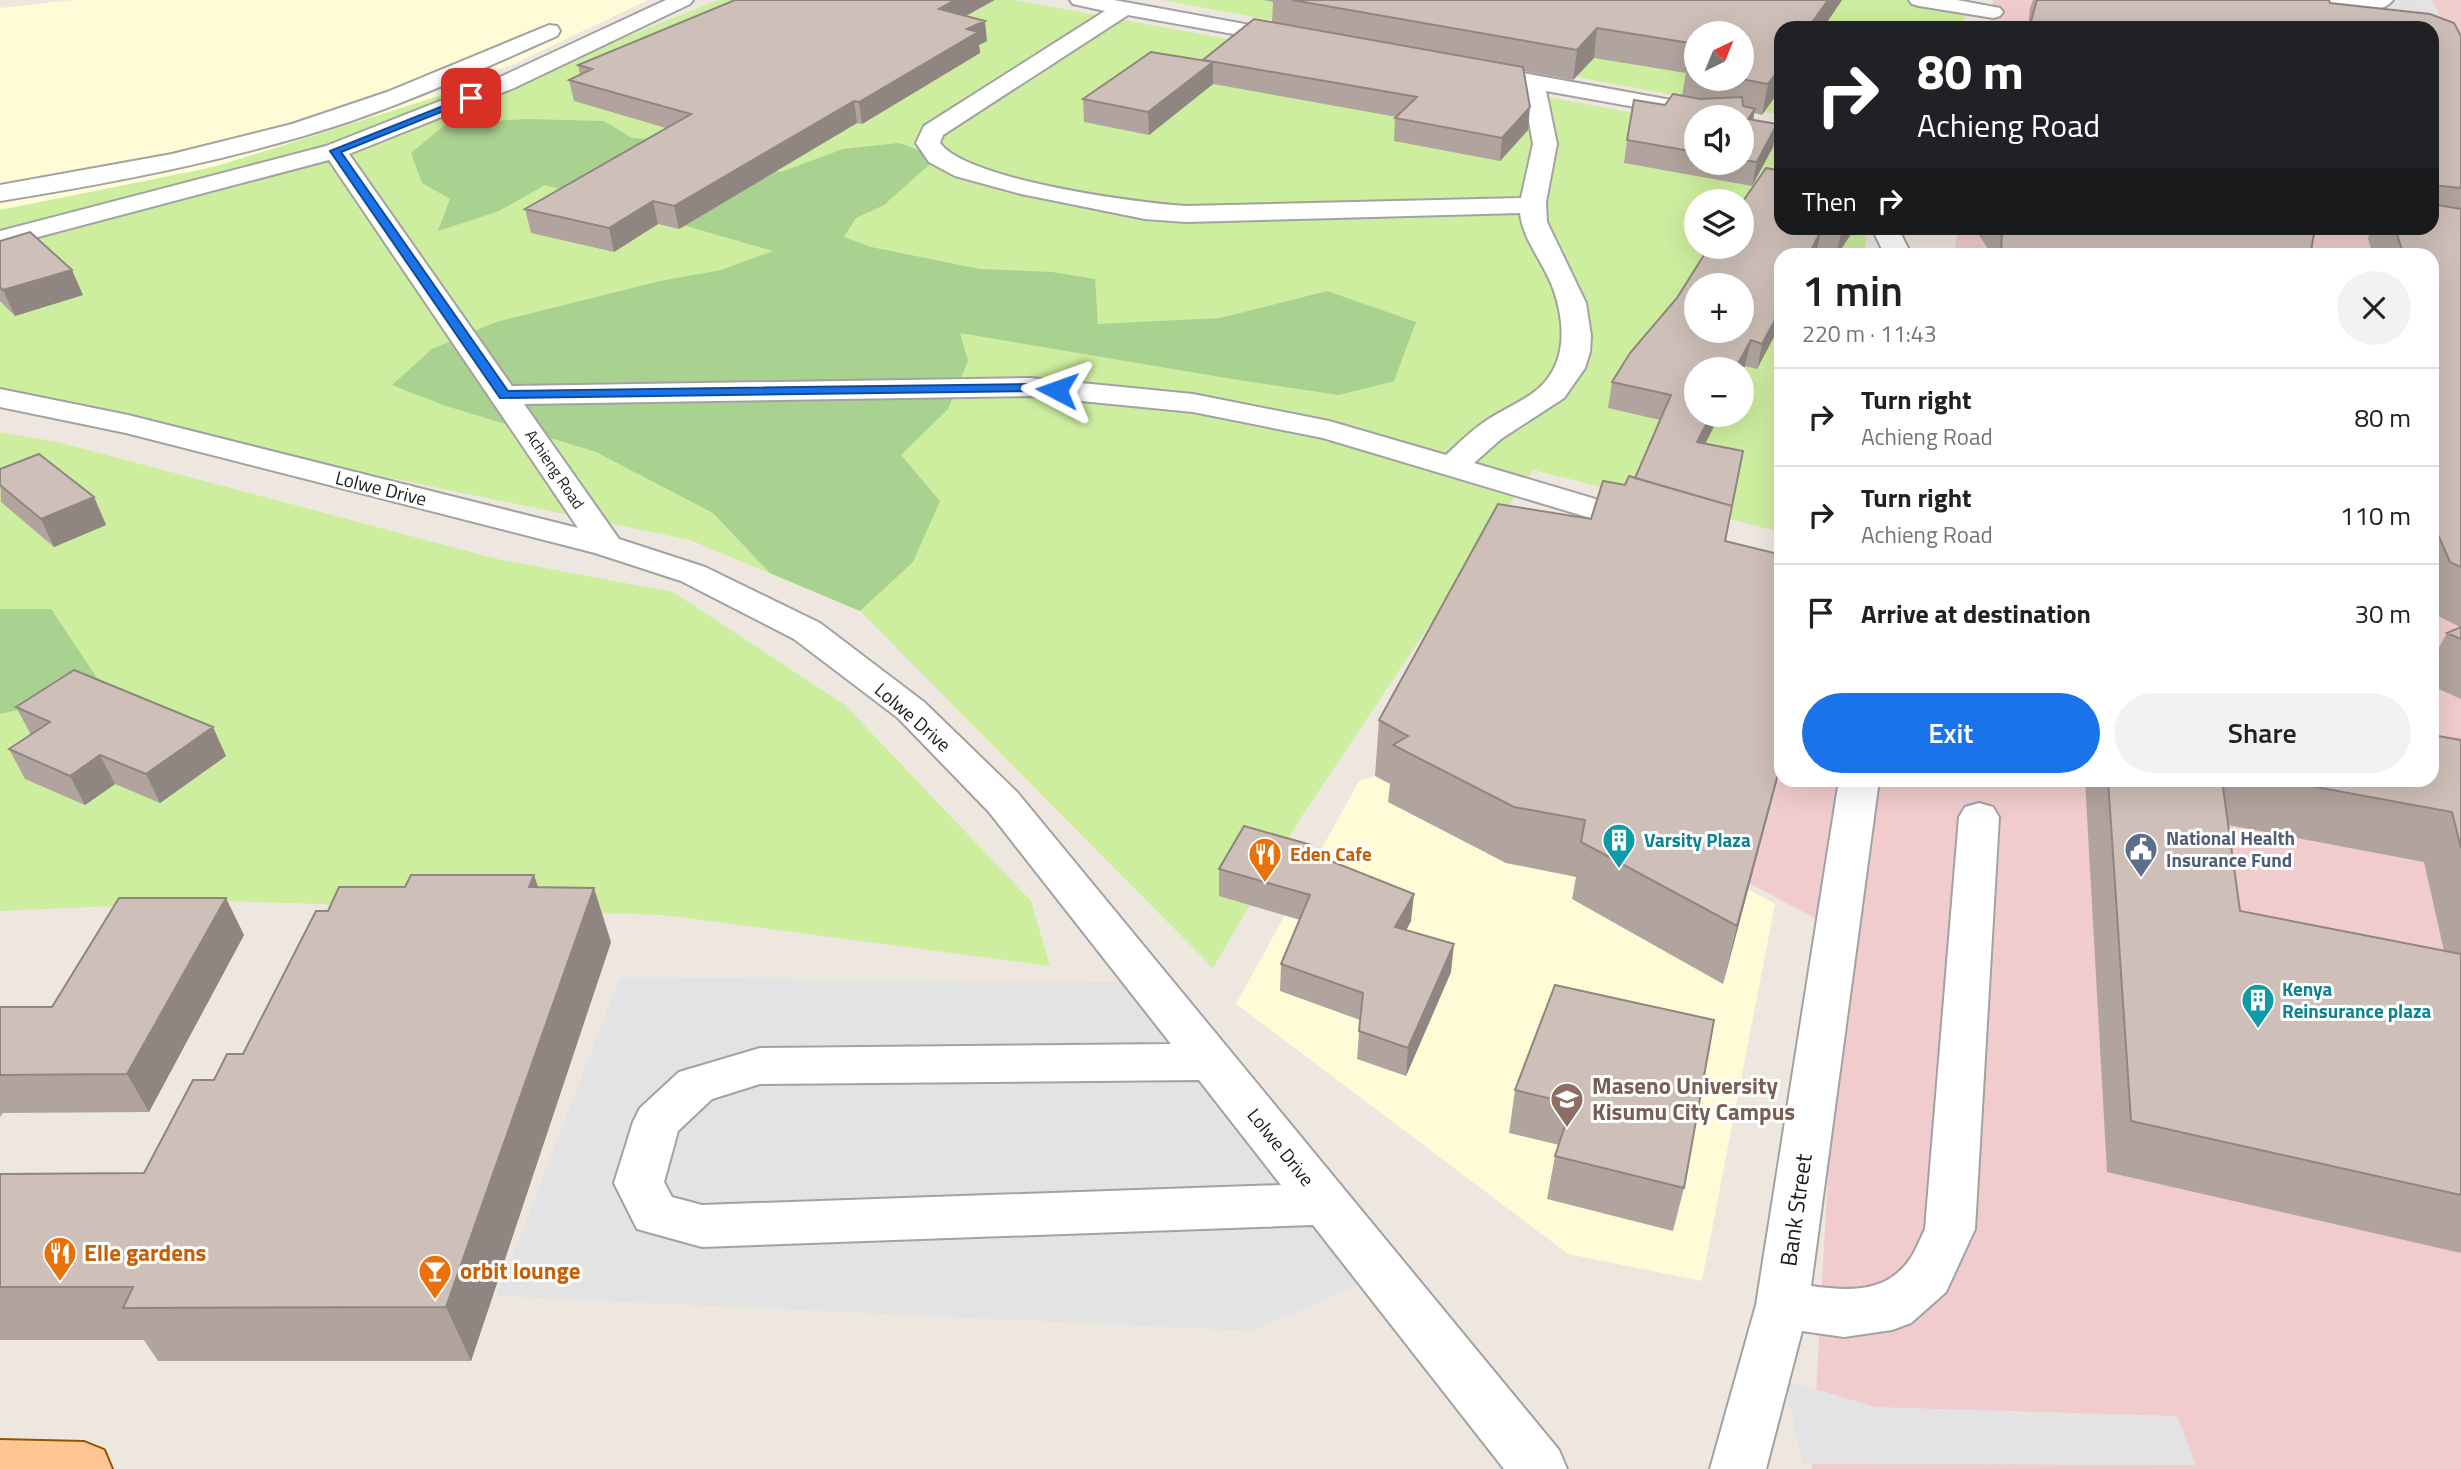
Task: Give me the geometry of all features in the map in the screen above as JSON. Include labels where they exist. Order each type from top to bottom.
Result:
[{"type":"main road","points":[[0,1466],[84,1469]]},
{"type":"street","points":[[0,239],[335,151],[506,83],[683,0]]},
{"type":"street","points":[[1080,0],[1314,43]]},
{"type":"street","points":[[1919,0],[1993,13]]},
{"type":"street","points":[[2344,21],[2337,1],[2373,4],[2383,0]]},
{"type":"street","points":[[1124,8],[932,131],[928,143],[938,156],[964,171],[1145,211],[1186,214],[1533,205]]},
{"type":"street","points":[[0,193],[159,164],[254,142],[342,116],[424,86],[549,31]]},
{"type":"street","points":[[1457,68],[1684,109]]},
{"type":"street","points":[[1451,468],[1491,431],[1527,410],[1560,385],[1573,357],[1577,323],[1570,290],[1534,224],[1533,205],[1545,147],[1542,122],[1533,93],[1535,82]]},
{"type":"street","name":"Achieng Road","points":[[335,151],[607,545]]},
{"type":"street","points":[[505,395],[1030,387],[1193,402],[1329,430],[1665,530]]},
{"type":"street","name":"Lolwe Drive","points":[[0,398],[128,424],[607,545],[693,575],[807,631],[911,710],[1003,802],[1539,1469]]},
{"type":"street","name":"Bank Street","points":[[1738,1469],[1782,1305],[1858,787]]},
{"type":"street","points":[[1782,1305],[1844,1314],[1892,1307],[1928,1276],[1950,1229],[1979,817]]},
{"type":"street","points":[[1212,1062],[760,1066],[695,1085],[657,1122],[639,1183],[655,1214],[702,1226],[1327,1204]]},
{"type":"shaded area","points":[[72,0],[648,0],[514,64],[453,88],[454,94],[338,136],[0,219],[0,8]]},
{"type":"shaded area","points":[[1993,0],[2461,0],[2461,1469],[1812,1469],[1841,932],[1398,696],[1774,568],[1774,787],[2439,787],[2439,248],[1955,248],[1957,235],[2439,235],[2439,21],[1990,21]]},
{"type":"shaded area","points":[[2346,0],[2432,0],[2448,33],[2439,30],[2439,21],[2410,21]]},
{"type":"shaded area","name":"Maseno University Kisumu City Campus","points":[[1483,742],[1775,904],[1702,1281],[1568,1254],[1236,1004],[1359,781]]},
{"type":"shaded area","points":[[620,977],[1125,982],[1358,1285],[1252,1331],[497,1296]]},
{"type":"shaded area","points":[[1785,1380],[1875,1407],[2177,1416],[2196,1465],[1802,1464]]},
{"type":"green space","points":[[718,0],[1014,0],[1684,122],[1684,175],[1754,175],[1754,135],[1774,139],[1774,235],[1866,235],[1865,248],[1774,248],[1774,530],[1533,470],[1298,822],[1213,968],[860,611],[690,540],[0,397],[0,210],[214,167],[626,37]]},
{"type":"green space","points":[[1162,0],[1969,0],[1964,21],[1774,21],[1774,114],[1754,110],[1754,105],[1727,105]]},
{"type":"green space","points":[[526,119],[604,121],[632,138],[674,140],[731,167],[781,172],[843,149],[899,143],[938,157],[884,205],[856,218],[844,237],[871,247],[980,269],[1052,272],[1095,279],[1098,324],[1220,318],[1327,291],[1416,322],[1394,381],[1339,395],[960,333],[968,361],[948,409],[901,455],[940,501],[913,562],[860,611],[770,573],[713,513],[596,452],[443,405],[392,385],[432,349],[496,322],[660,281],[721,270],[773,251],[545,185],[499,211],[438,231],[450,199],[422,183],[411,153],[446,124]]},
{"type":"green space","points":[[0,432],[58,442],[497,559],[673,592],[845,705],[1031,901],[1050,966],[664,915],[223,901],[0,911]]},
{"type":"green space","points":[[0,609],[51,609],[105,690],[0,714]]},
{"type":"building","points":[[735,0],[955,0],[939,9],[985,21],[967,29],[978,32],[674,206],[653,201],[609,228],[525,209],[691,114],[569,80],[592,69],[578,65]]},
{"type":"building","points":[[1292,0],[1828,0],[1813,21],[1774,21],[1774,76],[1768,84],[1754,81],[1754,21],[1684,21],[1684,42],[1597,28],[1577,50]]},
{"type":"building","points":[[2037,0],[2329,0],[2330,3],[2430,14],[2454,23],[2461,36],[2461,188],[2439,186],[2439,21],[2031,21]]},
{"type":"building","points":[[1254,19],[1523,67],[1530,107],[1502,138],[1395,118],[1417,97],[1203,60]]},
{"type":"building","points":[[1151,52],[1213,62],[1148,112],[1083,99]]},
{"type":"building","points":[[1673,94],[1700,99],[1742,97],[1743,105],[1684,105],[1684,150],[1627,140],[1634,100],[1665,105]]},
{"type":"building","points":[[1754,120],[1774,123],[1774,130],[1757,162],[1754,162]]},
{"type":"building","points":[[1766,168],[1774,170],[1774,235],[1819,235],[1812,248],[1774,248],[1774,322],[1762,344],[1754,341],[1754,273],[1693,273],[1701,259],[1754,259],[1754,189],[1751,189]]},
{"type":"building","points":[[2439,205],[2461,209],[2461,567],[2450,562],[2439,537],[2439,248],[2401,248],[2397,235],[2439,235]]},
{"type":"building","points":[[30,232],[72,270],[3,290],[0,287],[0,241]]},
{"type":"building","points":[[2002,235],[2314,235],[2311,248],[2001,248]]},
{"type":"building","points":[[1684,287],[1684,343],[1749,343],[1742,357],[1684,357],[1684,427],[1705,427],[1697,442],[1743,451],[1732,506],[1635,478],[1671,395],[1612,382],[1630,353]]},
{"type":"building","points":[[39,454],[94,497],[41,519],[0,485],[0,469]]},
{"type":"building","points":[[1629,476],[1732,506],[1725,541],[1774,553],[1774,787],[1737,926],[1581,842],[1585,820],[1514,807],[1393,745],[1408,736],[1379,720],[1498,504],[1591,519],[1603,481],[1625,485]]},
{"type":"building","points":[[2461,627],[2461,639],[2447,633]]},
{"type":"building","points":[[74,670],[213,727],[146,774],[100,755],[70,776],[9,749],[50,722],[16,707]]},
{"type":"building","points":[[2439,736],[2461,740],[2461,848],[2452,812],[2316,787],[2439,787]]},
{"type":"building","name":"Kenya Reinsurance plaza","points":[[2108,787],[2223,787],[2240,911],[2461,954],[2461,1195],[2131,1121]]},
{"type":"building","points":[[1244,826],[1311,845],[1308,852],[1414,894],[1395,927],[1454,944],[1408,1048],[1359,1031],[1363,993],[1281,964],[1310,895],[1219,869]]},
{"type":"building","points":[[411,875],[534,875],[529,887],[594,888],[446,1307],[123,1308],[133,1287],[0,1287],[0,1174],[144,1173],[193,1080],[214,1080],[227,1054],[243,1054],[316,911],[328,911],[339,887],[405,887]]},
{"type":"building","points":[[119,898],[226,898],[127,1074],[0,1075],[0,1007],[52,1007]]},
{"type":"building","points":[[1555,985],[1714,1020],[1684,1188],[1555,1156],[1572,1104],[1515,1090]]},
{"type":"place","name":"Varsity Plaza","points":[[1619,870]]},
{"type":"place","name":"National Health Insurance Fund","points":[[2141,879]]},
{"type":"place","name":"Eden Cafe","points":[[1265,884]]},
{"type":"place","name":"Kenya Reinsurance plaza","points":[[2258,1030]]},
{"type":"place","name":"Maseno University Kisumu City Campus","points":[[1567,1129]]},
{"type":"place","name":"Elle gardens","points":[[60,1283]]},
{"type":"place","name":"orbit lounge","points":[[435,1301]]},
{"type":"route","points":[[471,98],[335,151],[505,395],[850,388],[1030,387],[1057,390]]}]
